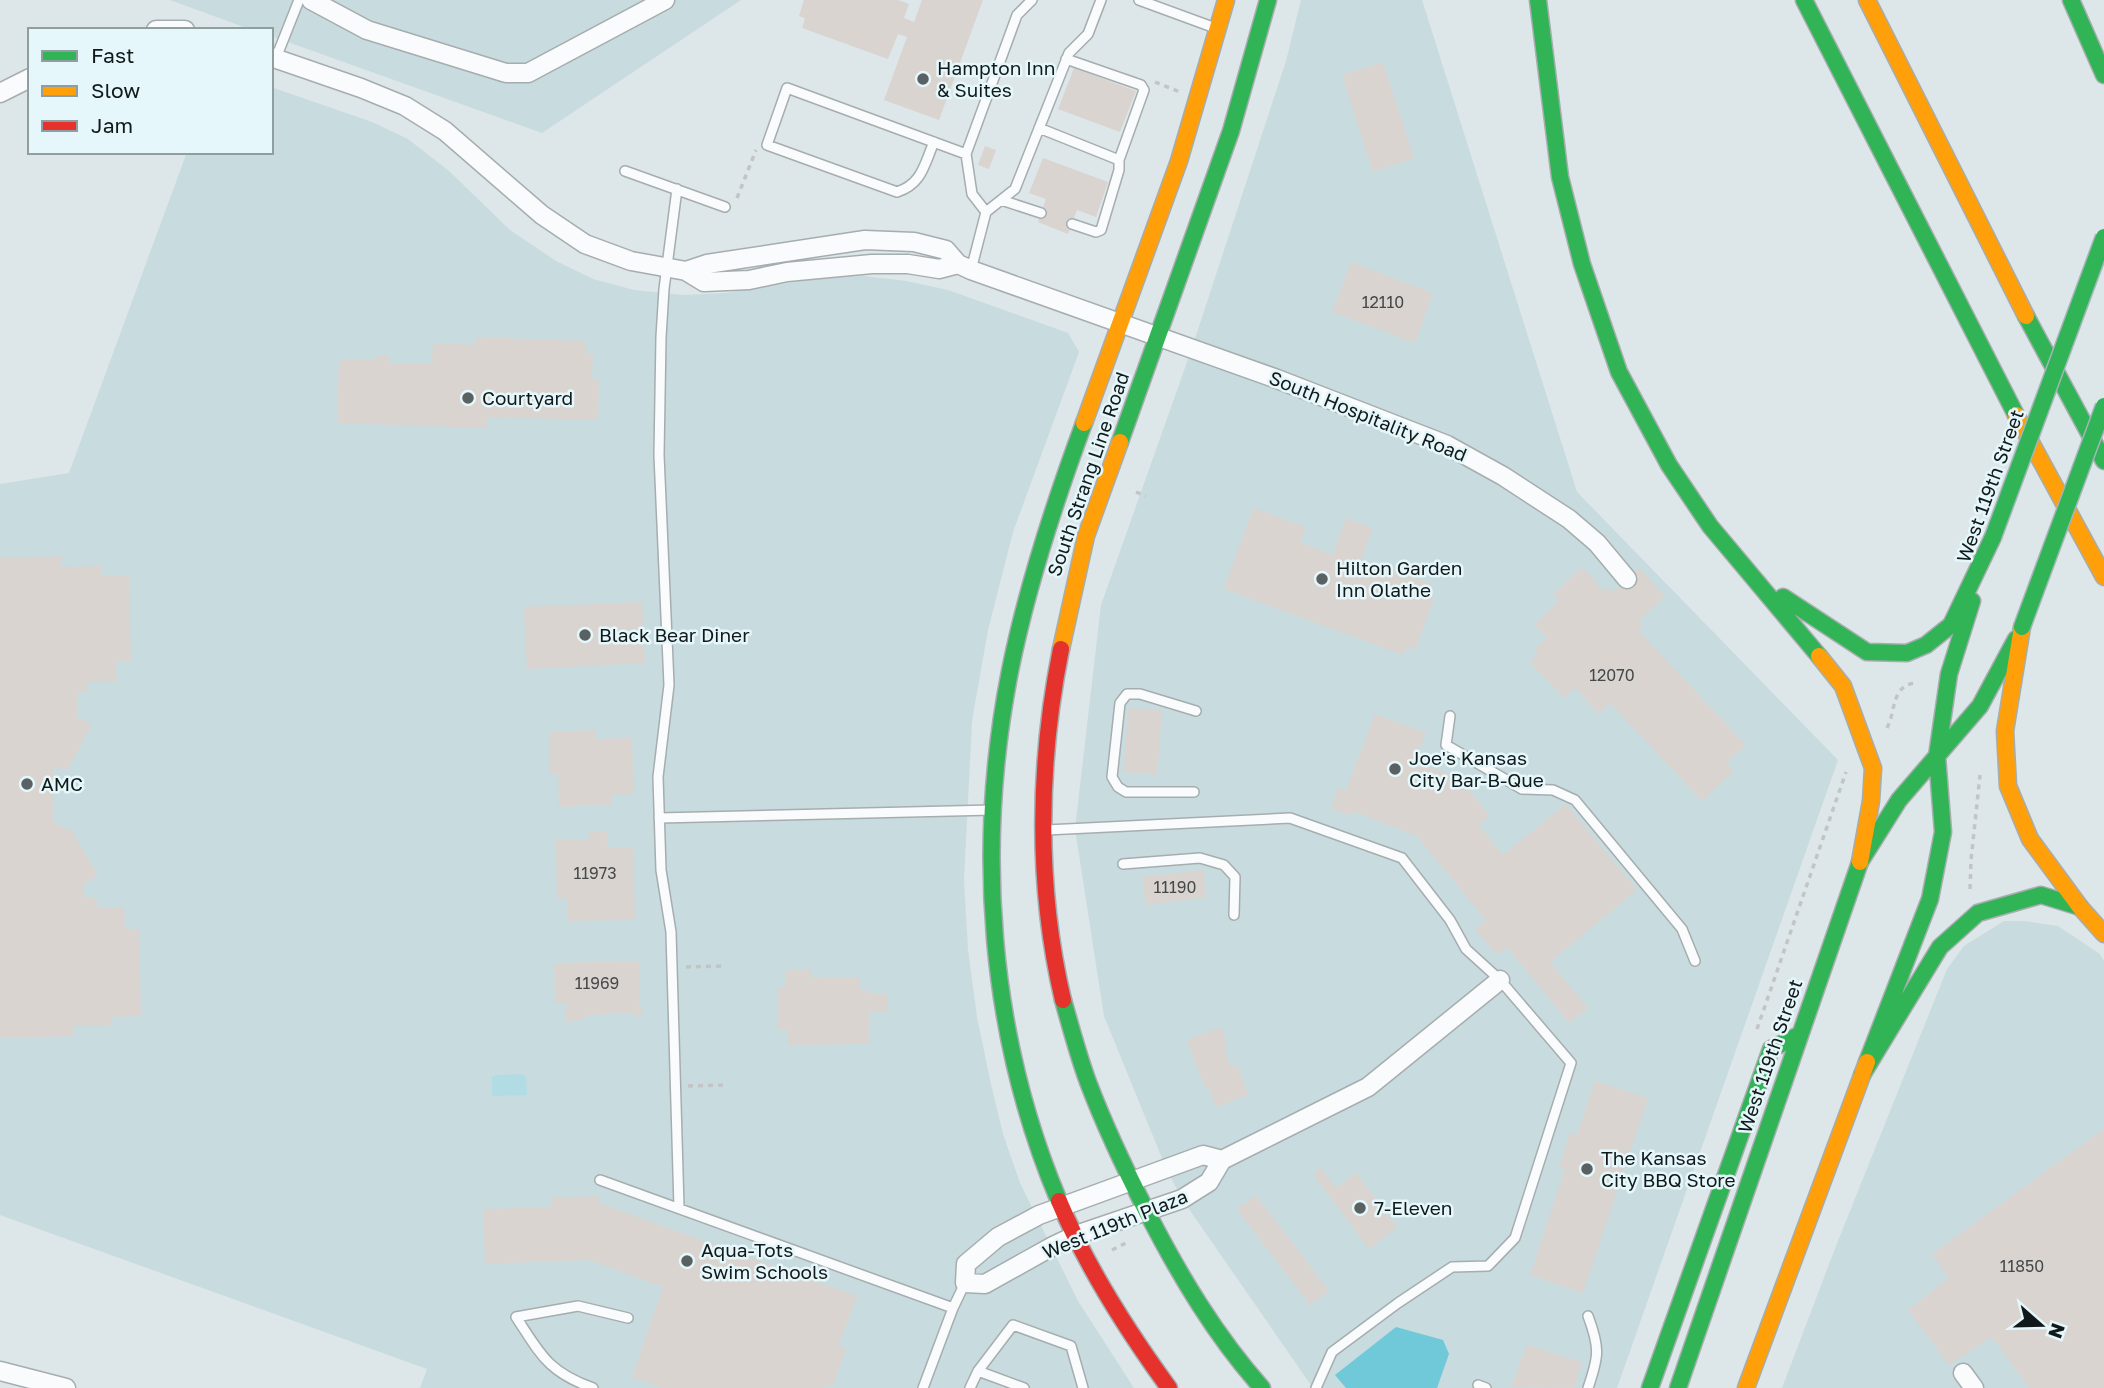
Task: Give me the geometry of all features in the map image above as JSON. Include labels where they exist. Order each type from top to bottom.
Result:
[{"type":"main road","name":"South Strang Line Road","points":[[1169,1388],[1132,1337],[1100,1284],[1062,1207],[1021,1094],[1006,1021],[998,956],[993,894],[993,810],[997,756],[1022,616],[1047,525],[1182,152],[1226,0]]},
{"type":"main road","name":"South Strang Line Road","points":[[1262,1388],[1214,1326],[1173,1262],[1131,1181],[1080,1062],[1061,992],[1048,920],[1043,830],[1045,754],[1067,603],[1086,536],[1231,131],[1268,0]]},
{"type":"main road","points":[[1538,0],[1560,177],[1582,264],[1606,339],[1619,372],[1669,464],[1710,526],[1843,686],[1873,768],[1871,801],[1860,862]]},
{"type":"main road","points":[[1804,0],[2007,398],[2104,577]]},
{"type":"main road","points":[[1867,0],[2031,324],[2104,461]]},
{"type":"main road","points":[[2071,0],[2104,75]]},
{"type":"main road","name":"West 119th Street","points":[[1746,1388],[1930,899],[1942,831],[1937,756],[1949,674],[1993,537],[2104,237]]},
{"type":"main road","name":"West 119th Street","points":[[1678,1388],[1860,862],[1899,800],[1980,706],[2022,627],[2104,406]]},
{"type":"main road","points":[[1758,581],[1867,652],[1907,653],[1926,645],[1951,625],[1993,537]]},
{"type":"main road","points":[[2022,627],[2005,731],[2008,786],[2030,839],[2080,907],[2104,934]]},
{"type":"main road","points":[[1862,1075],[1940,947],[1978,913],[2041,895],[2080,907]]},
{"type":"main road","points":[[1650,1388],[1771,1049],[1799,1035]]},
{"type":"street","points":[[311,0],[367,30],[506,73],[528,73],[664,0]]},
{"type":"street","points":[[273,57],[405,106],[445,131],[542,215],[586,244],[631,261],[666,269]]},
{"type":"street","points":[[0,93],[28,79]]},
{"type":"street","name":"South Hospitality Road","points":[[666,269],[686,271],[708,264],[865,240],[914,242],[946,250],[965,267],[1157,335],[1447,445],[1503,476],[1569,519],[1597,543],[1627,579]]},
{"type":"street","name":"West 119th Plaza","points":[[1222,1160],[1203,1155],[1038,1215],[998,1237],[966,1264],[965,1283],[985,1284],[1076,1235],[1182,1199],[1209,1182],[1222,1160],[1368,1087],[1500,980]]},
{"type":"street","points":[[0,1371],[66,1388]]},
{"type":"lane","points":[[273,57],[299,0]]},
{"type":"lane","points":[[986,212],[972,194],[966,154],[1017,15],[1031,0]]},
{"type":"lane","points":[[965,267],[986,212],[1015,190],[1066,59],[1088,33],[1101,0]]},
{"type":"lane","points":[[1139,0],[1219,29]]},
{"type":"lane","points":[[1066,59],[1141,85],[1144,90],[1119,160],[1119,170],[1101,230],[1096,232],[1072,224]]},
{"type":"lane","points":[[934,142],[918,179],[911,188],[897,192],[767,145],[787,89],[934,142],[966,154]]},
{"type":"lane","points":[[1039,128],[1119,160]]},
{"type":"lane","points":[[625,171],[725,206]]},
{"type":"lane","points":[[677,190],[666,269],[661,337],[659,455],[669,685],[658,777],[661,870],[671,932],[679,1207]]},
{"type":"lane","points":[[1002,200],[1041,213]]},
{"type":"lane","points":[[1194,792],[1126,792],[1118,787],[1112,777],[1120,703],[1127,694],[1140,694],[1196,711]]},
{"type":"lane","points":[[1450,716],[1446,745],[1521,789],[1553,790],[1575,800],[1682,929],[1695,961]]},
{"type":"lane","points":[[659,818],[993,810]]},
{"type":"lane","points":[[1043,830],[1290,818],[1402,858],[1450,920],[1466,949],[1500,980],[1571,1063],[1515,1238],[1488,1266],[1452,1267],[1332,1352],[1316,1388]]},
{"type":"lane","points":[[1123,864],[1200,858],[1224,865],[1235,877],[1234,915]]},
{"type":"lane","points":[[600,1180],[953,1308]]},
{"type":"lane","points":[[923,1388],[965,1283]]},
{"type":"lane","points":[[593,1388],[568,1380],[546,1363],[516,1317],[578,1306],[628,1318]]},
{"type":"lane","points":[[1588,1316],[1597,1339],[1598,1360],[1588,1388]]},
{"type":"lane","points":[[970,1388],[978,1371],[1013,1325],[1071,1346],[1083,1388]]},
{"type":"lane","points":[[978,1371],[1024,1388]]},
{"type":"path","points":[[1144,90],[1154,81],[1182,93]]},
{"type":"path","points":[[743,182],[752,161]]},
{"type":"path","points":[[1136,492],[1146,496]]},
{"type":"path","points":[[1884,732],[1889,724],[1898,691],[1905,685],[1914,683]]},
{"type":"path","points":[[1971,893],[1971,860],[1982,764]]},
{"type":"path","points":[[672,967],[722,966]]},
{"type":"path","points":[[676,1086],[724,1085]]},
{"type":"path","points":[[1112,1250],[1126,1243]]},
{"type":"shaded area","points":[[170,0],[741,0],[542,133],[273,37],[273,28],[247,28]]},
{"type":"shaded area","points":[[1301,0],[1422,0],[1577,492],[1838,760],[1617,1388],[1313,1388],[1182,1199],[1166,1168],[1104,1016],[1075,829],[1101,605],[1192,348],[1286,61]]},
{"type":"shaded area","points":[[273,88],[372,122],[408,139],[449,171],[510,230],[556,261],[593,279],[634,290],[683,295],[726,293],[825,277],[864,276],[948,290],[1068,333],[1079,352],[1013,532],[988,630],[972,721],[964,880],[968,950],[977,1017],[990,1080],[1003,1134],[1020,1183],[1078,1301],[1134,1388],[420,1388],[427,1369],[0,1215],[0,484],[69,473],[186,154],[273,154]]},
{"type":"shaded area","points":[[2004,921],[2058,926],[2100,954],[2104,961],[2104,1388],[1782,1388],[1947,969],[1964,946]]},
{"type":"shaded area","points":[[522,1074],[526,1077],[527,1095],[492,1096],[492,1077]]},
{"type":"water","points":[[1396,1327],[1443,1340],[1449,1354],[1437,1388],[1346,1388],[1335,1375]]},
{"type":"building","name":"Hampton Inn & Suites","points":[[804,0],[898,0],[909,4],[904,18],[914,22],[922,0],[983,0],[939,120],[884,100],[907,37],[898,34],[888,59],[802,28],[805,18],[799,16]]},
{"type":"building","points":[[1383,62],[1414,158],[1373,172],[1342,75]]},
{"type":"building","points":[[1074,68],[1136,91],[1120,132],[1058,109]]},
{"type":"building","points":[[985,146],[996,150],[989,169],[978,165]]},
{"type":"building","points":[[1043,158],[1108,182],[1096,217],[1077,210],[1068,234],[1038,222],[1046,199],[1029,193]]},
{"type":"building","points":[[1351,262],[1433,293],[1415,343],[1332,312]]},
{"type":"building","name":"Courtyard","points":[[476,337],[586,341],[586,354],[593,354],[592,379],[599,379],[598,420],[487,417],[487,428],[337,423],[339,359],[375,360],[375,355],[389,355],[389,363],[432,364],[433,343],[476,345]]},
{"type":"building","name":"Hilton Garden Inn Olathe","points":[[1253,508],[1306,527],[1300,542],[1333,555],[1346,518],[1372,528],[1360,564],[1386,574],[1388,568],[1431,584],[1427,597],[1434,599],[1415,650],[1407,647],[1403,655],[1224,589]]},
{"type":"building","name":"AMC","points":[[61,556],[61,567],[101,566],[101,576],[129,575],[131,661],[116,661],[117,682],[88,682],[88,691],[77,691],[78,717],[92,724],[68,769],[54,768],[54,823],[72,831],[98,875],[84,884],[84,898],[96,898],[97,907],[124,907],[125,929],[139,929],[141,1016],[112,1017],[112,1025],[73,1026],[73,1036],[0,1038],[0,558]]},
{"type":"building","points":[[1582,567],[1604,591],[1609,587],[1613,592],[1639,568],[1665,596],[1639,621],[1643,626],[1638,630],[1746,745],[1727,763],[1734,771],[1702,801],[1610,703],[1599,714],[1575,688],[1564,698],[1530,662],[1538,654],[1534,650],[1547,638],[1534,625],[1559,601],[1553,595]]},
{"type":"building","name":"Black Bear Diner","points":[[642,602],[645,663],[527,669],[524,607]]},
{"type":"building","points":[[1129,708],[1162,710],[1157,775],[1123,772]]},
{"type":"building","points":[[1375,714],[1426,733],[1415,762],[1458,777],[1490,816],[1479,825],[1503,855],[1566,804],[1637,890],[1550,962],[1588,1008],[1569,1023],[1507,947],[1497,955],[1475,929],[1486,920],[1417,836],[1353,811],[1352,816],[1331,809],[1338,788],[1346,791]]},
{"type":"building","points":[[595,730],[595,739],[632,738],[634,794],[611,795],[612,805],[559,807],[558,773],[550,774],[549,732]]},
{"type":"building","points":[[589,832],[607,832],[607,848],[633,847],[635,920],[567,921],[567,898],[557,899],[556,840],[589,839]]},
{"type":"building","points":[[1203,870],[1207,897],[1146,905],[1142,877]]},
{"type":"building","points":[[640,961],[639,1006],[644,1011],[638,1018],[633,1013],[586,1015],[586,1020],[565,1021],[567,1004],[555,1004],[554,963]]},
{"type":"building","points":[[785,969],[811,969],[811,978],[860,977],[860,990],[868,990],[868,994],[888,994],[888,1011],[869,1011],[869,1044],[787,1045],[787,1029],[778,1030],[778,987],[786,987]]},
{"type":"building","points":[[1221,1027],[1228,1047],[1224,1048],[1231,1067],[1237,1064],[1248,1095],[1216,1107],[1209,1088],[1206,1090],[1187,1040]]},
{"type":"building","points":[[1595,1081],[1648,1098],[1583,1293],[1530,1275],[1565,1169],[1559,1167],[1570,1133],[1577,1135]]},
{"type":"building","points":[[2104,1129],[2104,1388],[2029,1388],[1992,1337],[1949,1365],[1908,1310],[1949,1278],[1932,1254]]},
{"type":"building","name":"7-Eleven","points":[[1321,1168],[1336,1188],[1356,1173],[1397,1227],[1369,1249],[1313,1174]]},
{"type":"building","points":[[1256,1195],[1329,1291],[1310,1305],[1237,1209]]},
{"type":"building","points":[[599,1196],[599,1203],[857,1296],[838,1346],[846,1349],[832,1387],[825,1384],[823,1388],[663,1388],[632,1377],[663,1287],[589,1260],[485,1264],[483,1209],[551,1207],[551,1198]]},
{"type":"building","points":[[1527,1345],[1582,1362],[1574,1388],[1511,1387]]},
{"type":"traffic: fast","points":[[1120,442],[1231,131],[1268,0]]},
{"type":"traffic: fast","points":[[1538,0],[1560,177],[1582,264],[1619,372],[1669,465],[1710,526],[1819,656]]},
{"type":"traffic: fast","points":[[1804,0],[2016,415]]},
{"type":"traffic: fast","points":[[2071,0],[2104,75]]},
{"type":"traffic: fast","points":[[1993,537],[2104,237]]},
{"type":"traffic: fast","points":[[2026,316],[2104,461]]},
{"type":"traffic: fast","points":[[2022,627],[2104,406]]},
{"type":"traffic: fast","points":[[1059,1201],[1035,1138],[1017,1073],[1004,1007],[995,940],[993,805],[999,738],[1017,639],[1042,546],[1084,423]]},
{"type":"traffic: fast","points":[[1783,597],[1867,652],[1907,653],[1926,645],[1951,625],[1993,537]]},
{"type":"traffic: fast","points":[[1867,1062],[1930,899],[1943,832],[1937,756],[1949,674],[1972,601]]},
{"type":"traffic: fast","points":[[1678,1388],[1860,862],[1899,800],[1980,706],[2016,639]]},
{"type":"traffic: fast","points":[[1862,1075],[1940,947],[1978,913],[2041,895],[2080,907]]},
{"type":"traffic: fast","points":[[1063,1000],[1095,1099],[1148,1214],[1199,1304],[1262,1388]]},
{"type":"traffic: fast","points":[[1650,1388],[1771,1049],[1799,1035]]},
{"type":"traffic: slow","points":[[1084,423],[1179,161],[1226,0]]},
{"type":"traffic: slow","points":[[1867,0],[2026,316]]},
{"type":"traffic: slow","points":[[2016,415],[2104,577]]},
{"type":"traffic: slow","points":[[1061,649],[1086,536],[1120,442]]},
{"type":"traffic: slow","points":[[2022,627],[2005,731],[2008,786],[2030,839],[2080,907],[2104,934]]},
{"type":"traffic: slow","points":[[1819,656],[1843,686],[1873,768],[1871,801],[1860,862]]},
{"type":"traffic: slow","points":[[1746,1388],[1867,1062]]},
{"type":"traffic: jam","points":[[1061,649],[1048,736],[1043,824],[1048,913],[1063,1000]]},
{"type":"traffic: jam","points":[[1059,1201],[1108,1297],[1169,1388]]},
{"type":"place","name":"Hampton Inn & Suites","points":[[923,79]]},
{"type":"place","name":"Courtyard","points":[[468,398]]},
{"type":"place","name":"Hilton Garden Inn Olathe","points":[[1322,579]]},
{"type":"place","name":"Black Bear Diner","points":[[585,635]]},
{"type":"place","name":"Joe's Kansas City Bar-B-Que","points":[[1395,769]]},
{"type":"place","name":"AMC","points":[[27,784]]},
{"type":"place","name":"The Kansas City BBQ Store","points":[[1587,1169]]},
{"type":"place","name":"7-Eleven","points":[[1360,1208]]},
{"type":"place","name":"Aqua-Tots Swim Schools","points":[[687,1261]]}]
